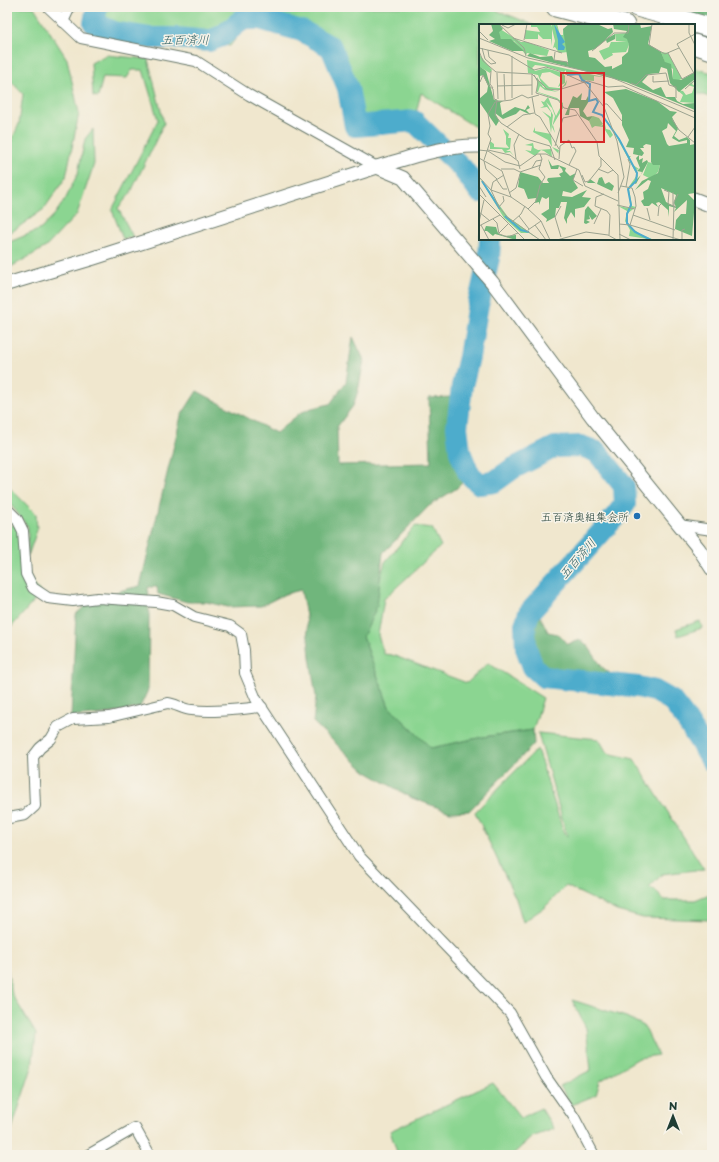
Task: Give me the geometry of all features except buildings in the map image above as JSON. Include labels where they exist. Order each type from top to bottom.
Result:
[{"type":"highway","points":[[556,7],[621,24]]},
{"type":"highway","points":[[637,7],[712,28]]},
{"type":"highway","points":[[695,44],[712,50]]},
{"type":"street","points":[[48,7],[81,38],[196,61],[249,96],[377,167],[404,178],[492,282],[593,418],[699,549],[712,569]]},
{"type":"street","points":[[63,22],[70,7]]},
{"type":"street","points":[[7,284],[94,258],[377,167],[462,145],[479,146]]},
{"type":"street","points":[[695,199],[712,206]]},
{"type":"street","points":[[7,509],[24,531],[26,574],[33,588],[48,598],[73,600],[98,598],[156,602],[173,605],[194,617],[230,626],[241,634],[244,650],[245,673],[256,699],[359,856],[510,1014],[546,1077],[574,1117],[594,1155]]},
{"type":"street","points":[[680,525],[712,530]]},
{"type":"street","points":[[7,819],[25,815],[35,806],[33,757],[40,748],[51,739],[58,727],[68,720],[109,717],[168,703],[190,710],[215,711],[262,707]]},
{"type":"street","points":[[88,1155],[135,1128],[150,1155]]},
{"type":"green space","points":[[7,7],[34,7],[67,59],[79,113],[66,177],[44,209],[13,231],[7,232],[7,151],[19,124],[23,94],[7,77]]},
{"type":"green space","points":[[88,7],[488,7],[531,24],[479,24],[479,129],[421,93],[415,117],[357,122],[334,55],[329,48],[302,31],[275,28],[243,29],[230,46],[177,38],[155,45],[107,37],[85,27]]},
{"type":"green space","points":[[661,7],[712,7],[712,22]]},
{"type":"green space","points":[[106,55],[148,59],[164,123],[130,194],[118,208],[133,237],[123,239],[112,210],[158,120],[143,70],[132,70],[127,78],[103,77],[98,97],[93,96],[91,63]]},
{"type":"green space","points":[[695,68],[712,73],[712,98],[695,94]]},
{"type":"green space","points":[[93,129],[94,164],[77,214],[46,247],[7,269],[7,243],[41,229],[55,214],[66,198],[78,173],[85,139]]},
{"type":"green space","points":[[353,337],[364,360],[358,391],[353,406],[337,427],[338,465],[431,463],[429,398],[454,397],[452,443],[467,478],[457,488],[429,506],[383,553],[377,606],[363,637],[389,707],[431,748],[483,737],[533,730],[534,744],[469,811],[450,812],[412,798],[365,771],[313,722],[316,697],[306,616],[301,590],[285,594],[261,606],[228,607],[206,602],[187,602],[158,594],[157,587],[148,587],[148,690],[140,707],[114,713],[71,717],[76,614],[90,602],[123,590],[140,586],[181,416],[197,391],[276,433],[300,413],[312,408],[330,404],[346,382]]},
{"type":"green space","points":[[7,485],[36,514],[37,530],[28,556],[28,527],[12,506],[7,502]]},
{"type":"green space","points":[[7,524],[19,527],[24,574],[41,593],[7,632]]},
{"type":"green space","points":[[415,526],[432,528],[441,546],[384,599],[378,635],[384,654],[392,655],[467,683],[488,663],[543,698],[533,730],[483,737],[431,748],[389,707],[363,637],[385,562]]},
{"type":"green space","points":[[540,616],[548,632],[558,634],[567,644],[581,640],[588,646],[602,667],[612,675],[606,679],[589,680],[548,673],[540,667],[535,654],[531,635],[531,620]]},
{"type":"green space","points":[[700,621],[702,628],[678,636],[676,629]]},
{"type":"green space","points":[[538,733],[599,739],[607,753],[634,759],[704,869],[662,874],[649,888],[655,890],[663,900],[695,900],[712,893],[712,920],[643,918],[617,911],[566,886],[545,907],[523,922],[516,899],[475,812],[537,749],[564,833],[567,836]]},
{"type":"green space","points":[[7,967],[12,994],[36,1034],[32,1067],[7,1144]]},
{"type":"green space","points":[[572,1000],[626,1017],[644,1026],[658,1055],[639,1058],[600,1081],[596,1095],[571,1105],[560,1086],[591,1070],[586,1028]]},
{"type":"green space","points":[[493,1083],[521,1118],[541,1108],[554,1129],[532,1137],[512,1155],[398,1155],[390,1131]]},
{"type":"waterway","name":"五百済川","points":[[97,7],[94,23],[114,32],[150,38],[177,38],[209,41],[222,36],[243,19],[259,19],[302,31],[331,47],[348,88],[355,126],[414,121],[462,168],[479,191]]},
{"type":"waterway","name":"五百済川","points":[[490,240],[489,258],[462,386],[457,427],[460,452],[469,474],[480,484],[494,482],[512,469],[555,447],[581,446],[597,452],[624,486],[625,504],[529,613],[525,625],[526,648],[533,667],[544,677],[638,687],[655,691],[671,700],[685,718],[712,761]]},
{"type":"place","name":"五百済奥組集会所","points":[[637,516]]}]
